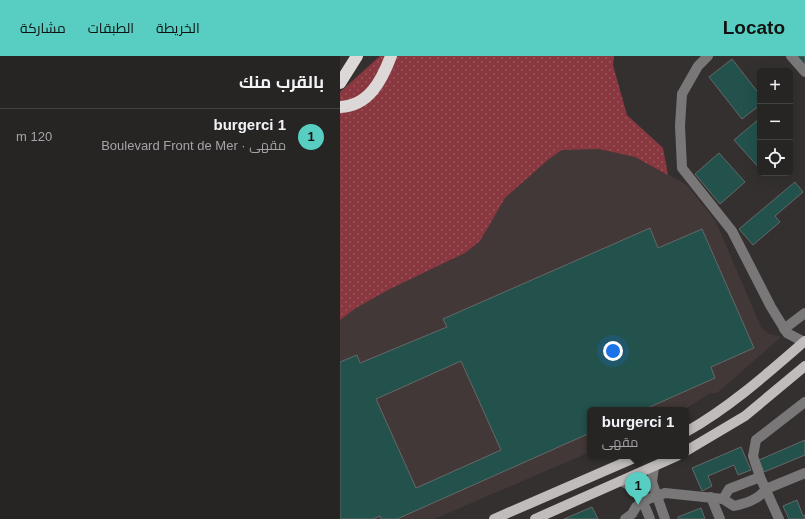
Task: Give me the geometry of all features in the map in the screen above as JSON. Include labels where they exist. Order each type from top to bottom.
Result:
[{"type":"highway","points":[[340,107],[348,107],[363,100],[375,88],[384,74],[391,56]]},
{"type":"highway","points":[[340,66],[356,57]]},
{"type":"highway","points":[[340,83],[356,57]]},
{"type":"main road","points":[[689,430],[706,421],[746,392],[805,342]]},
{"type":"main road","points":[[689,449],[745,416],[805,366]]},
{"type":"main road","points":[[494,519],[632,459]]},
{"type":"main road","points":[[535,519],[671,459]]},
{"type":"street","points":[[708,56],[698,66],[682,94],[680,126],[682,168],[732,231],[784,329],[787,333],[805,342]]},
{"type":"street","points":[[791,56],[805,72]]},
{"type":"street","points":[[784,329],[805,313]]},
{"type":"street","points":[[779,519],[752,456],[756,440],[805,402]]},
{"type":"street","points":[[654,467],[652,482],[655,495],[665,519]]},
{"type":"street","points":[[625,519],[632,514],[636,507],[655,495],[665,493],[723,498],[734,506],[756,498],[762,495],[766,490],[805,473]]},
{"type":"street","points":[[723,498],[729,489],[760,477]]},
{"type":"street","points":[[621,481],[635,489],[643,502],[650,519]]},
{"type":"street","points":[[711,497],[720,519]]},
{"type":"shaded area","points":[[380,56],[614,56],[613,65],[627,115],[663,148],[668,175],[635,157],[599,149],[562,150],[549,159],[505,198],[480,241],[465,253],[390,289],[356,308],[340,320],[340,92]]},
{"type":"shaded area","points":[[599,149],[635,157],[687,185],[715,220],[761,327],[769,334],[781,337],[717,393],[710,393],[689,407],[587,407],[587,453],[434,519],[340,519],[340,320],[356,308],[390,289],[465,253],[480,241],[505,198],[549,159],[562,150]]},
{"type":"building","points":[[797,56],[805,56],[805,65]]},
{"type":"building","points":[[732,59],[757,91],[757,107],[742,119],[709,77]]},
{"type":"building","points":[[757,121],[757,166],[734,140]]},
{"type":"building","points":[[719,153],[745,182],[720,204],[695,174]]},
{"type":"building","points":[[795,182],[803,192],[775,216],[780,222],[753,245],[739,229]]},
{"type":"building","points":[[650,228],[658,248],[702,229],[754,348],[711,367],[715,378],[650,407],[587,407],[587,434],[397,519],[381,519],[380,516],[373,519],[340,519],[340,362],[357,355],[360,363],[447,327],[443,319]],"holes":[[[461,361],[501,450],[416,488],[376,399]]]},
{"type":"building","points":[[805,440],[805,455],[764,472],[759,460]]},
{"type":"building","points":[[741,447],[751,470],[738,475],[734,465],[708,476],[712,486],[702,491],[692,468]]},
{"type":"building","points":[[797,500],[803,516],[805,515],[805,519],[789,519],[783,506]]},
{"type":"building","points":[[592,507],[598,519],[564,519]]},
{"type":"building","points":[[701,508],[705,519],[678,519],[678,517]]},
{"type":"place","name":"burgerci 1","points":[[638,505]]}]
